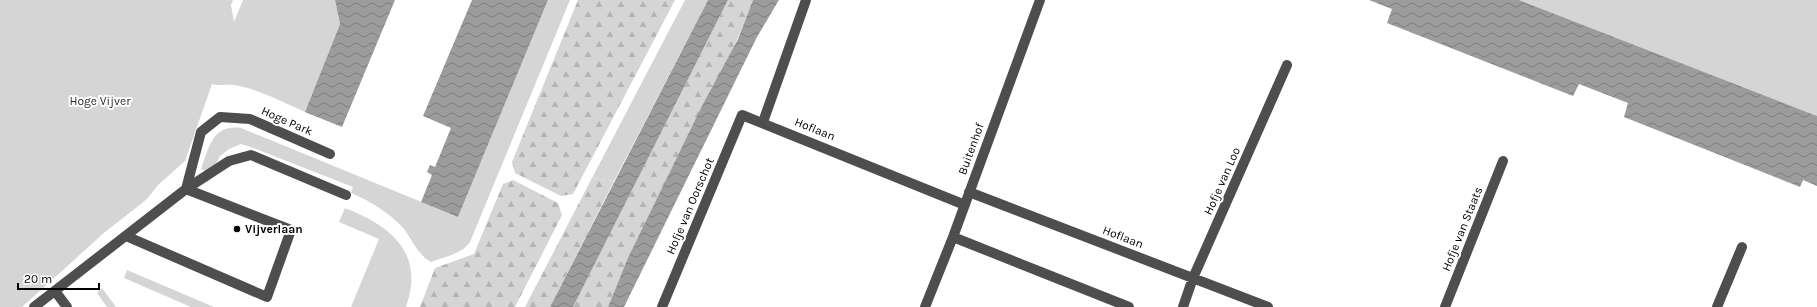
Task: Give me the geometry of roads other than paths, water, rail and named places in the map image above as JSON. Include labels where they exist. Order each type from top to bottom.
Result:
[{"type":"street","points":[[763,122],[806,0]]},
{"type":"street","name":"Buitenhof","points":[[925,307],[965,205],[1040,0]]},
{"type":"street","name":"Hofje van Loo","points":[[1182,307],[1193,278],[1287,66]]},
{"type":"street","name":"Hoflaan","points":[[742,115],[763,122],[965,205]]},
{"type":"street","name":"Hofje van Oorschot","points":[[662,307],[742,115]]},
{"type":"street","name":"Hoge Park","points":[[186,189],[201,132],[220,117],[250,119],[330,154]]},
{"type":"street","points":[[34,307],[186,189],[229,161],[251,155],[346,195]]},
{"type":"street","name":"Hofje van Staats","points":[[1445,307],[1503,161]]},
{"type":"street","points":[[126,236],[266,297],[291,230],[186,189]]},
{"type":"street","name":"Hoflaan","points":[[969,192],[1268,307]]},
{"type":"street","points":[[953,237],[1129,307]]},
{"type":"street","points":[[1717,307],[1742,247]]},
{"type":"street","points":[[55,291],[67,307]]},
{"type":"water","points":[[335,0],[395,0],[342,127],[305,112],[340,24]]},
{"type":"water","points":[[472,0],[548,0],[458,217],[421,202],[432,175],[427,172],[430,165],[435,167],[451,128],[423,116]]},
{"type":"water","points":[[708,0],[728,0],[573,307],[550,307]]},
{"type":"water","points":[[753,0],[779,0],[757,37],[624,307],[608,307],[628,258],[702,106],[738,39]]},
{"type":"water","points":[[1369,0],[1519,0],[1817,116],[1817,186],[1803,180],[1800,187],[1624,117],[1628,103],[1579,84],[1573,96],[1387,23],[1392,9]]},
{"type":"place","name":"Vijverlaan","points":[[237,229]]},
{"type":"park label","name":"Hoge Vijver","points":[[100,101]]}]
